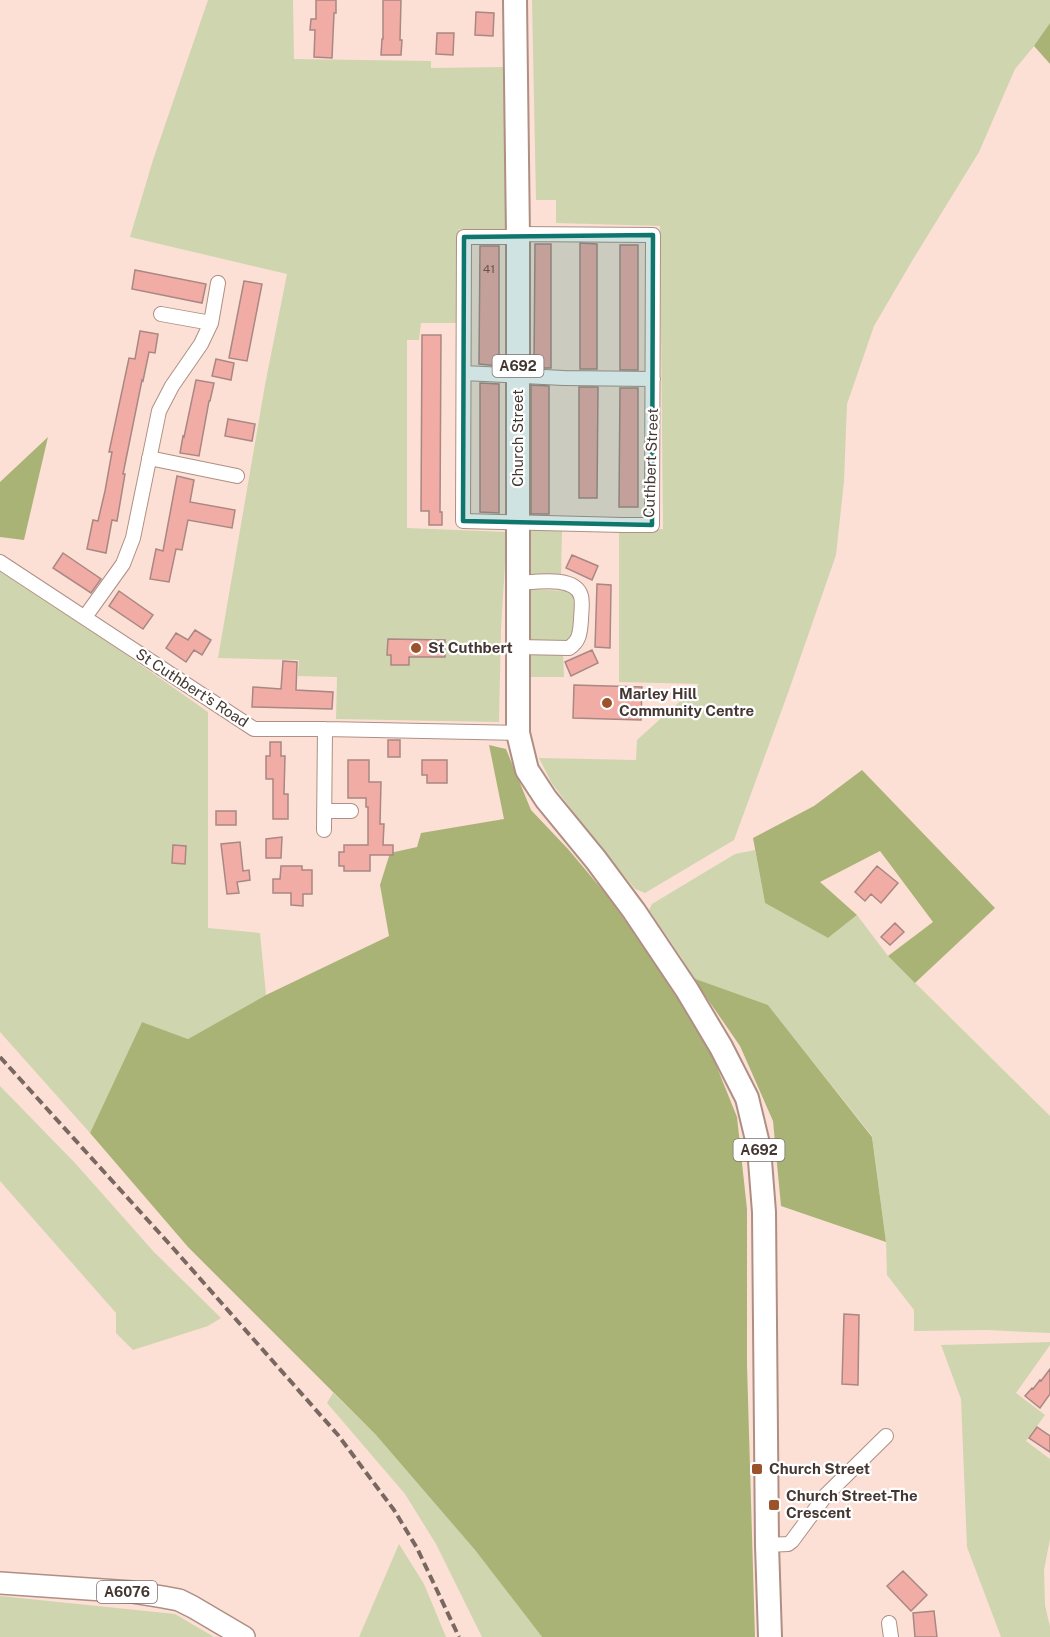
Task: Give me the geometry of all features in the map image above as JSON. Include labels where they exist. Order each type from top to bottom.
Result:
[{"type":"highway","name":"Church Street","points":[[515,0],[518,236],[518,733]]},
{"type":"highway","name":"A692","points":[[518,733],[527,770],[546,799],[630,906],[674,970],[721,1047],[747,1098],[759,1148],[764,1212],[770,1637]]},
{"type":"main road","name":"A6076","points":[[0,1583],[132,1592],[171,1598],[193,1607],[244,1637]]},
{"type":"street","name":"Cuthbert Street","points":[[518,236],[653,235],[652,525],[518,523]]},
{"type":"street","points":[[518,236],[464,237],[464,521],[518,523]]},
{"type":"street","points":[[85,617],[123,564],[133,538],[159,411],[172,386],[201,344],[211,323],[218,283]]},
{"type":"street","points":[[161,314],[211,323]]},
{"type":"street","points":[[464,374],[653,379]]},
{"type":"street","points":[[149,458],[237,476]]},
{"type":"street","name":"St Cuthbert's Road","points":[[0,562],[254,729],[518,733]]},
{"type":"street","points":[[518,583],[566,582],[577,589],[582,597],[580,634],[575,644],[568,648],[518,647]]},
{"type":"street","points":[[324,830],[326,729]]},
{"type":"street","points":[[324,811],[351,811]]},
{"type":"street","points":[[767,1545],[788,1544],[792,1541],[826,1495],[886,1436]]},
{"type":"highlighted area","points":[[653,235],[652,525],[463,521],[464,237]]},
{"type":"green space","points":[[208,0],[293,0],[294,59],[431,61],[431,68],[504,67],[506,231],[459,229],[458,323],[421,323],[419,340],[407,340],[407,528],[507,532],[501,629],[499,722],[336,719],[337,677],[298,676],[299,660],[218,658],[265,385],[287,274],[130,237],[153,160]]},
{"type":"green space","points":[[532,0],[1050,0],[1050,23],[1015,69],[979,152],[874,326],[847,404],[844,481],[836,555],[734,840],[645,893],[635,889],[588,832],[551,782],[539,758],[636,760],[637,740],[699,684],[619,682],[619,530],[663,529],[660,226],[556,223],[556,200],[536,200]]},
{"type":"green space","points":[[1050,23],[1050,64],[1034,46]]},
{"type":"green space","points":[[48,437],[24,540],[0,537],[0,482]]},
{"type":"green space","points":[[531,530],[562,531],[561,576],[531,576]]},
{"type":"green space","points":[[0,571],[67,613],[208,712],[208,928],[260,933],[266,995],[188,1039],[142,1022],[90,1133],[0,1032]]},
{"type":"green space","points":[[530,589],[567,591],[577,599],[573,634],[567,641],[529,640]]},
{"type":"green space","points":[[527,652],[563,652],[564,677],[527,677]]},
{"type":"green space","points":[[489,745],[506,749],[531,810],[605,893],[667,978],[706,1040],[737,1117],[747,1209],[747,1365],[755,1637],[542,1637],[475,1550],[376,1435],[188,1247],[90,1133],[142,1022],[188,1039],[266,995],[389,936],[380,885],[390,853],[417,847],[421,833],[504,819]]},
{"type":"green space","points":[[862,770],[995,908],[915,983],[888,956],[933,922],[880,851],[820,882],[857,915],[828,938],[765,903],[753,838],[814,806]]},
{"type":"green space","points":[[755,850],[765,903],[828,938],[857,915],[888,956],[1050,1116],[1050,1333],[987,1330],[914,1331],[914,1310],[887,1275],[886,1242],[872,1136],[768,1005],[693,978],[649,910],[652,904],[735,854]]},
{"type":"green space","points":[[693,978],[768,1005],[872,1137],[886,1242],[781,1206],[773,1121],[740,1046]]},
{"type":"green space","points":[[0,1086],[75,1163],[154,1252],[221,1318],[208,1326],[133,1350],[116,1333],[116,1313],[0,1181]]},
{"type":"green space","points":[[1050,1342],[1016,1393],[1045,1415],[1026,1441],[1050,1459],[1050,1539],[1044,1570],[1045,1605],[1050,1637],[1001,1637],[967,1547],[961,1399],[941,1345]]},
{"type":"green space","points":[[333,1393],[376,1435],[475,1550],[542,1637],[482,1637],[436,1544],[405,1494],[327,1403]]},
{"type":"green space","points":[[399,1544],[424,1584],[446,1637],[359,1637]]},
{"type":"green space","points":[[0,1596],[175,1614],[214,1637],[0,1637]]},
{"type":"building","points":[[316,0],[336,0],[332,58],[314,57],[315,30],[310,30],[311,19],[316,19]]},
{"type":"building","points":[[383,0],[401,0],[401,55],[381,55]]},
{"type":"building","points":[[476,12],[494,13],[493,36],[475,35]]},
{"type":"building","points":[[437,33],[454,33],[453,55],[436,54]]},
{"type":"building","points":[[580,243],[597,244],[597,369],[580,369]]},
{"type":"building","points":[[535,244],[551,244],[551,368],[534,368]]},
{"type":"building","points":[[620,245],[638,245],[638,370],[620,370]]},
{"type":"building","points":[[480,246],[499,246],[499,366],[479,364]]},
{"type":"building","points":[[135,270],[206,284],[202,303],[132,289]]},
{"type":"building","points":[[244,281],[262,284],[247,361],[229,358]]},
{"type":"building","points":[[140,331],[158,334],[155,353],[149,352],[142,380],[123,474],[125,474],[117,521],[112,520],[106,553],[87,549],[93,520],[98,521],[105,491],[112,452],[109,452],[129,358],[135,359]]},
{"type":"building","points":[[422,335],[441,335],[440,512],[442,512],[442,525],[429,525],[429,511],[421,511]]},
{"type":"building","points":[[216,359],[234,363],[231,380],[212,376]]},
{"type":"building","points":[[196,380],[214,383],[199,456],[180,453]]},
{"type":"building","points":[[480,383],[499,384],[499,513],[480,512]]},
{"type":"building","points":[[531,385],[549,386],[549,514],[531,514]]},
{"type":"building","points":[[579,387],[598,387],[597,498],[579,498]]},
{"type":"building","points":[[620,388],[638,388],[638,507],[619,507]]},
{"type":"building","points":[[228,419],[255,424],[252,441],[225,436]]},
{"type":"building","points":[[177,476],[194,480],[190,502],[235,510],[232,528],[188,520],[182,550],[176,549],[169,582],[150,579],[156,549],[163,551]]},
{"type":"building","points":[[63,553],[101,579],[91,593],[53,568]]},
{"type":"building","points":[[572,555],[598,566],[592,580],[566,568]]},
{"type":"building","points":[[597,584],[611,585],[610,648],[595,647]]},
{"type":"building","points":[[119,591],[153,615],[143,629],[109,606]]},
{"type":"building","points":[[195,630],[211,640],[202,655],[194,650],[186,662],[166,648],[176,633],[188,640]]},
{"type":"building","name":"St Cuthbert","points":[[388,639],[445,640],[445,657],[409,657],[409,665],[391,665],[391,655],[387,655]]},
{"type":"building","points":[[592,650],[598,663],[571,676],[565,662]]},
{"type":"building","points":[[283,661],[297,662],[296,690],[333,692],[332,709],[252,707],[253,687],[281,689]]},
{"type":"building","name":"Marley Hill Community Centre","points":[[574,685],[642,687],[641,720],[573,718]]},
{"type":"building","points":[[388,740],[400,740],[400,757],[388,757]]},
{"type":"building","points":[[270,742],[281,742],[281,756],[285,756],[284,794],[288,794],[288,819],[273,819],[273,779],[266,779],[266,756],[270,756]]},
{"type":"building","points":[[348,760],[369,760],[369,782],[381,782],[380,824],[384,824],[383,845],[393,845],[393,855],[370,855],[370,871],[344,871],[344,866],[339,866],[339,852],[344,852],[344,845],[368,845],[366,798],[348,798]]},
{"type":"building","points":[[422,760],[447,760],[447,783],[427,783],[427,775],[422,775]]},
{"type":"building","points":[[216,811],[236,811],[236,825],[216,825]]},
{"type":"building","points":[[282,837],[281,858],[266,858],[266,839]]},
{"type":"building","points":[[240,842],[243,871],[249,870],[250,880],[237,882],[239,893],[227,894],[221,844]]},
{"type":"building","points":[[173,845],[186,846],[185,864],[172,863]]},
{"type":"building","points":[[281,866],[302,866],[302,870],[312,870],[312,894],[303,894],[303,906],[291,905],[291,893],[273,893],[273,879],[280,879]]},
{"type":"building","points":[[877,866],[898,883],[881,903],[871,894],[865,901],[855,892]]},
{"type":"building","points":[[895,923],[904,932],[890,945],[881,937]]},
{"type":"building","points":[[844,1314],[859,1315],[858,1385],[842,1384]]},
{"type":"building","points":[[1050,1369],[1050,1394],[1040,1408],[1025,1396]]},
{"type":"building","points":[[1037,1427],[1050,1436],[1050,1452],[1029,1438]]},
{"type":"building","points":[[903,1571],[927,1595],[911,1611],[887,1586]]},
{"type":"building","points":[[934,1611],[937,1637],[915,1637],[913,1613]]},
{"type":"railway","points":[[0,1057],[338,1435],[394,1510],[417,1548],[459,1637]]},
{"type":"place","name":"St Cuthbert","points":[[416,648]]},
{"type":"place","name":"Marley Hill Community Centre","points":[[607,703]]},
{"type":"place","name":"Church Street","points":[[757,1469]]},
{"type":"place","name":"Church Street-The Crescent","points":[[774,1505]]}]
